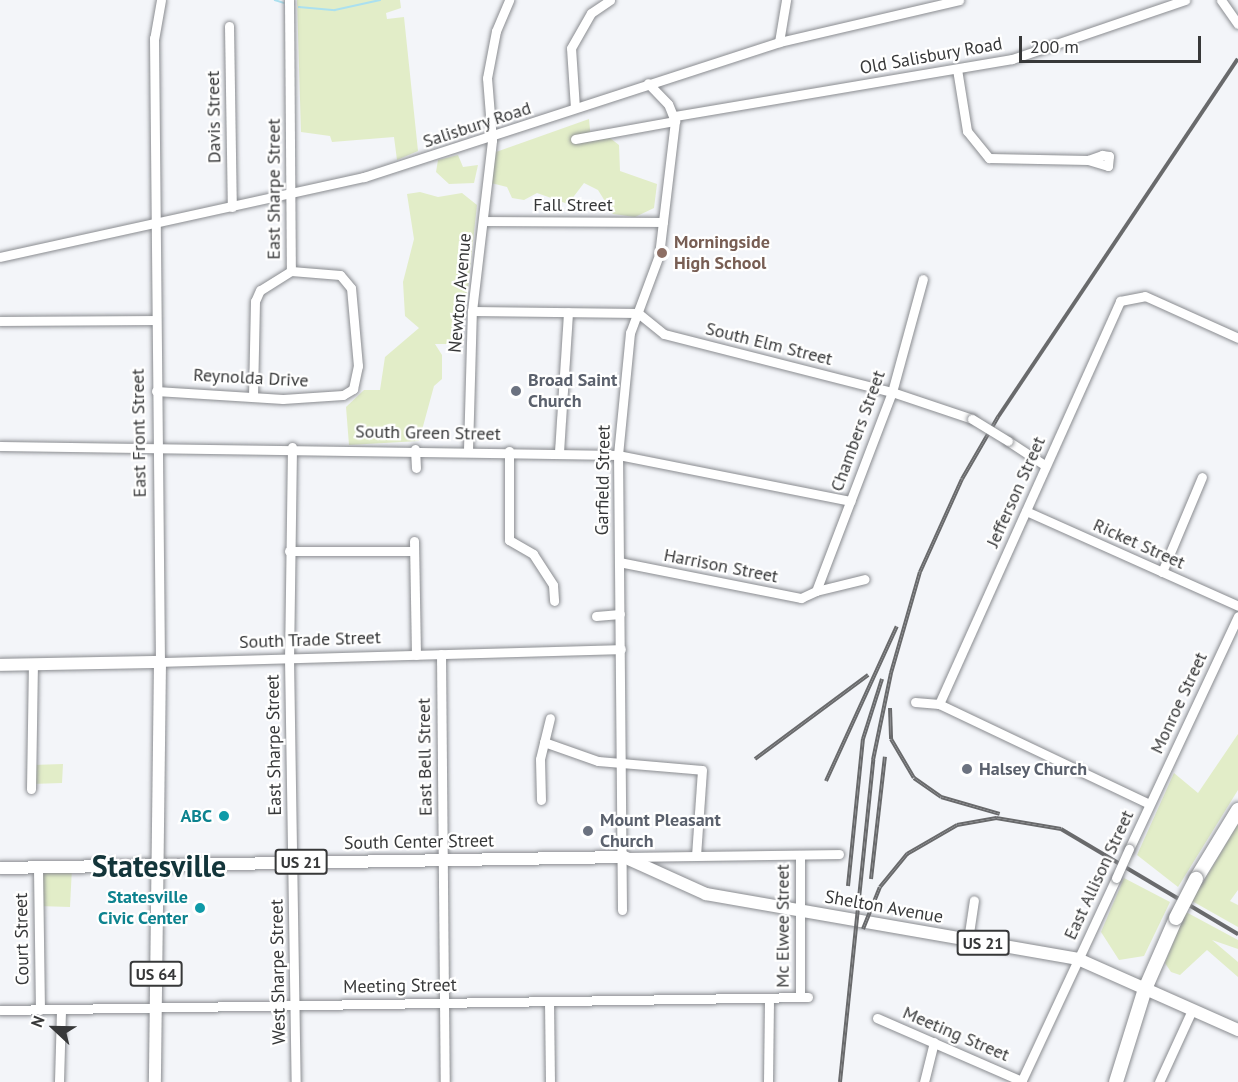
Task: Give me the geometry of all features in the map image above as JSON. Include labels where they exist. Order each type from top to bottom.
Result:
[{"type":"highway","points":[[1116,1082],[1145,989],[1176,918],[1196,879],[1238,810]]},
{"type":"main road","name":"South Trade Street","points":[[0,665],[160,662]]},
{"type":"main road","name":"East Front Street","points":[[159,867],[160,662]]},
{"type":"main road","name":"South Center Street","points":[[0,868],[159,867],[292,862],[624,857]]},
{"type":"main road","name":"Shelton Avenue","points":[[624,857],[705,894],[1078,959],[1238,1030]]},
{"type":"main road","name":"US 64","points":[[154,1082],[159,867]]},
{"type":"street","name":"East Front Street","points":[[160,662],[154,38],[161,0]]},
{"type":"street","name":"East Sharpe Street","points":[[253,395],[255,301],[268,280],[291,270],[289,0]]},
{"type":"street","name":"Newton Avenue","points":[[468,450],[472,311],[492,140],[487,78],[496,31],[509,0]]},
{"type":"street","points":[[575,108],[572,48],[591,13],[610,0]]},
{"type":"street","points":[[778,42],[786,0]]},
{"type":"street","name":"Salisbury Road","points":[[0,257],[292,195],[432,158],[492,140],[648,83],[778,42],[959,0]]},
{"type":"street","name":"Old Salisbury Road","points":[[575,139],[1034,53],[1185,0]]},
{"type":"street","points":[[1221,0],[1238,24]]},
{"type":"street","name":"Davis Street","points":[[230,26],[232,207]]},
{"type":"street","points":[[957,69],[967,131],[989,158],[999,162],[1088,160]]},
{"type":"street","points":[[648,83],[675,119]]},
{"type":"street","name":"Garfield Street","points":[[622,910],[624,857],[618,455],[630,333],[657,266],[675,119]]},
{"type":"street","name":"Fall Street","points":[[483,221],[663,222]]},
{"type":"street","name":"Reynolda Drive","points":[[156,391],[253,395],[343,395],[358,378],[347,280],[332,272],[291,270]]},
{"type":"street","name":"Chambers Street","points":[[816,591],[892,392],[923,279]]},
{"type":"street","name":"Jefferson Street","points":[[939,704],[1116,309],[1128,296],[1145,296],[1238,338]]},
{"type":"street","points":[[472,311],[638,313]]},
{"type":"street","points":[[559,452],[568,312]]},
{"type":"street","name":"South Elm Street","points":[[638,313],[664,334],[892,392],[972,419],[1046,466]]},
{"type":"street","points":[[0,321],[155,320]]},
{"type":"street","name":"South Green Street","points":[[0,446],[292,447],[618,455],[850,501]]},
{"type":"street","name":"East Sharpe Street","points":[[292,447],[289,551],[292,862]]},
{"type":"street","points":[[415,449],[416,468]]},
{"type":"street","points":[[509,451],[509,540],[533,554],[553,585],[554,601]]},
{"type":"street","points":[[1162,572],[1202,477]]},
{"type":"street","name":"Ricket Street","points":[[1026,511],[1238,606]]},
{"type":"street","points":[[289,551],[414,546],[416,655]]},
{"type":"street","name":"Harrison Street","points":[[619,562],[801,597],[865,579]]},
{"type":"street","points":[[596,616],[620,614]]},
{"type":"street","name":"Monroe Street","points":[[1150,804],[1238,616]]},
{"type":"street","name":"South Trade Street","points":[[160,662],[621,649]]},
{"type":"street","name":"East Bell Street","points":[[441,654],[445,1082]]},
{"type":"street","points":[[31,789],[33,665]]},
{"type":"street","points":[[915,702],[939,704],[1150,804]]},
{"type":"street","points":[[541,800],[544,742],[550,718]]},
{"type":"street","points":[[544,742],[598,762],[702,770],[696,856]]},
{"type":"street","name":"East Allison Street","points":[[1022,1081],[1150,804]]},
{"type":"street","name":"South Center Street","points":[[624,857],[839,854]]},
{"type":"street","name":"Mc Elwee Street","points":[[800,855],[804,997]]},
{"type":"street","name":"West Sharpe Street","points":[[292,862],[296,1082]]},
{"type":"street","name":"Court Street","points":[[39,868],[40,1010]]},
{"type":"street","points":[[968,940],[974,900]]},
{"type":"street","name":"Meeting Street","points":[[0,1010],[804,997]]},
{"type":"street","points":[[768,1082],[769,998]]},
{"type":"street","points":[[549,1000],[550,1082]]},
{"type":"street","points":[[59,1082],[61,1009]]},
{"type":"street","points":[[1159,1082],[1192,1010]]},
{"type":"street","name":"Meeting Street","points":[[877,1018],[1022,1081]]},
{"type":"street","points":[[924,1082],[934,1042]]},
{"type":"green space","points":[[297,0],[400,0],[401,8],[386,13],[387,19],[404,17],[418,151],[397,160],[394,137],[332,142],[330,136],[301,132]]},
{"type":"green space","points":[[589,119],[591,140],[610,138],[619,145],[620,171],[657,184],[654,208],[635,217],[613,214],[598,190],[584,183],[568,204],[537,193],[524,200],[512,198],[507,187],[491,183],[496,152]]},
{"type":"green space","points":[[458,155],[463,167],[478,165],[474,183],[449,184],[436,172],[438,160]]},
{"type":"green space","points":[[420,192],[438,197],[462,193],[477,205],[465,315],[453,318],[452,333],[464,334],[463,344],[435,344],[442,355],[442,379],[434,386],[419,441],[349,445],[346,407],[364,390],[380,390],[385,357],[419,328],[405,316],[403,282],[414,239],[407,194]]},
{"type":"green space","points":[[1238,734],[1238,790],[1178,887],[1137,855],[1174,773],[1198,793]]},
{"type":"green space","points":[[63,764],[62,783],[31,784],[32,765]]},
{"type":"green space","points":[[1238,824],[1238,890],[1230,901],[1238,905],[1238,927],[1192,901]]},
{"type":"green space","points":[[72,867],[70,907],[38,906],[38,868]]},
{"type":"green space","points":[[1124,878],[1170,902],[1144,956],[1119,960],[1101,932]]},
{"type":"green space","points":[[1186,912],[1238,940],[1238,949],[1212,940],[1238,962],[1238,977],[1207,950],[1180,975],[1171,972],[1165,963]]},
{"type":"waterway","points":[[275,0],[284,3]]},
{"type":"waterway","points":[[299,7],[335,10],[380,0]]},
{"type":"railway","points":[[840,1082],[873,760],[891,673],[920,572],[962,479],[998,417],[1238,59]]},
{"type":"railway","points":[[826,781],[897,626]]},
{"type":"railway","points":[[755,759],[868,675]]},
{"type":"railway","points":[[848,886],[863,739],[882,679]]},
{"type":"railway","points":[[890,708],[891,739],[914,778],[941,797],[1000,814]]},
{"type":"railway","points":[[871,879],[885,757]]},
{"type":"railway","points":[[863,929],[880,887],[907,854],[957,825],[996,818],[1061,829],[1238,934]]},
{"type":"place","name":"Morningside High School","points":[[662,253]]},
{"type":"place","name":"Broad Saint Church","points":[[516,391]]},
{"type":"place","name":"Halsey Church","points":[[967,769]]},
{"type":"place","name":"ABC","points":[[224,816]]},
{"type":"place","name":"Mount Pleasant Church","points":[[588,831]]},
{"type":"place","name":"Statesville Civic Center","points":[[200,908]]},
{"type":"district","name":"Statesville","points":[[159,866]]}]
